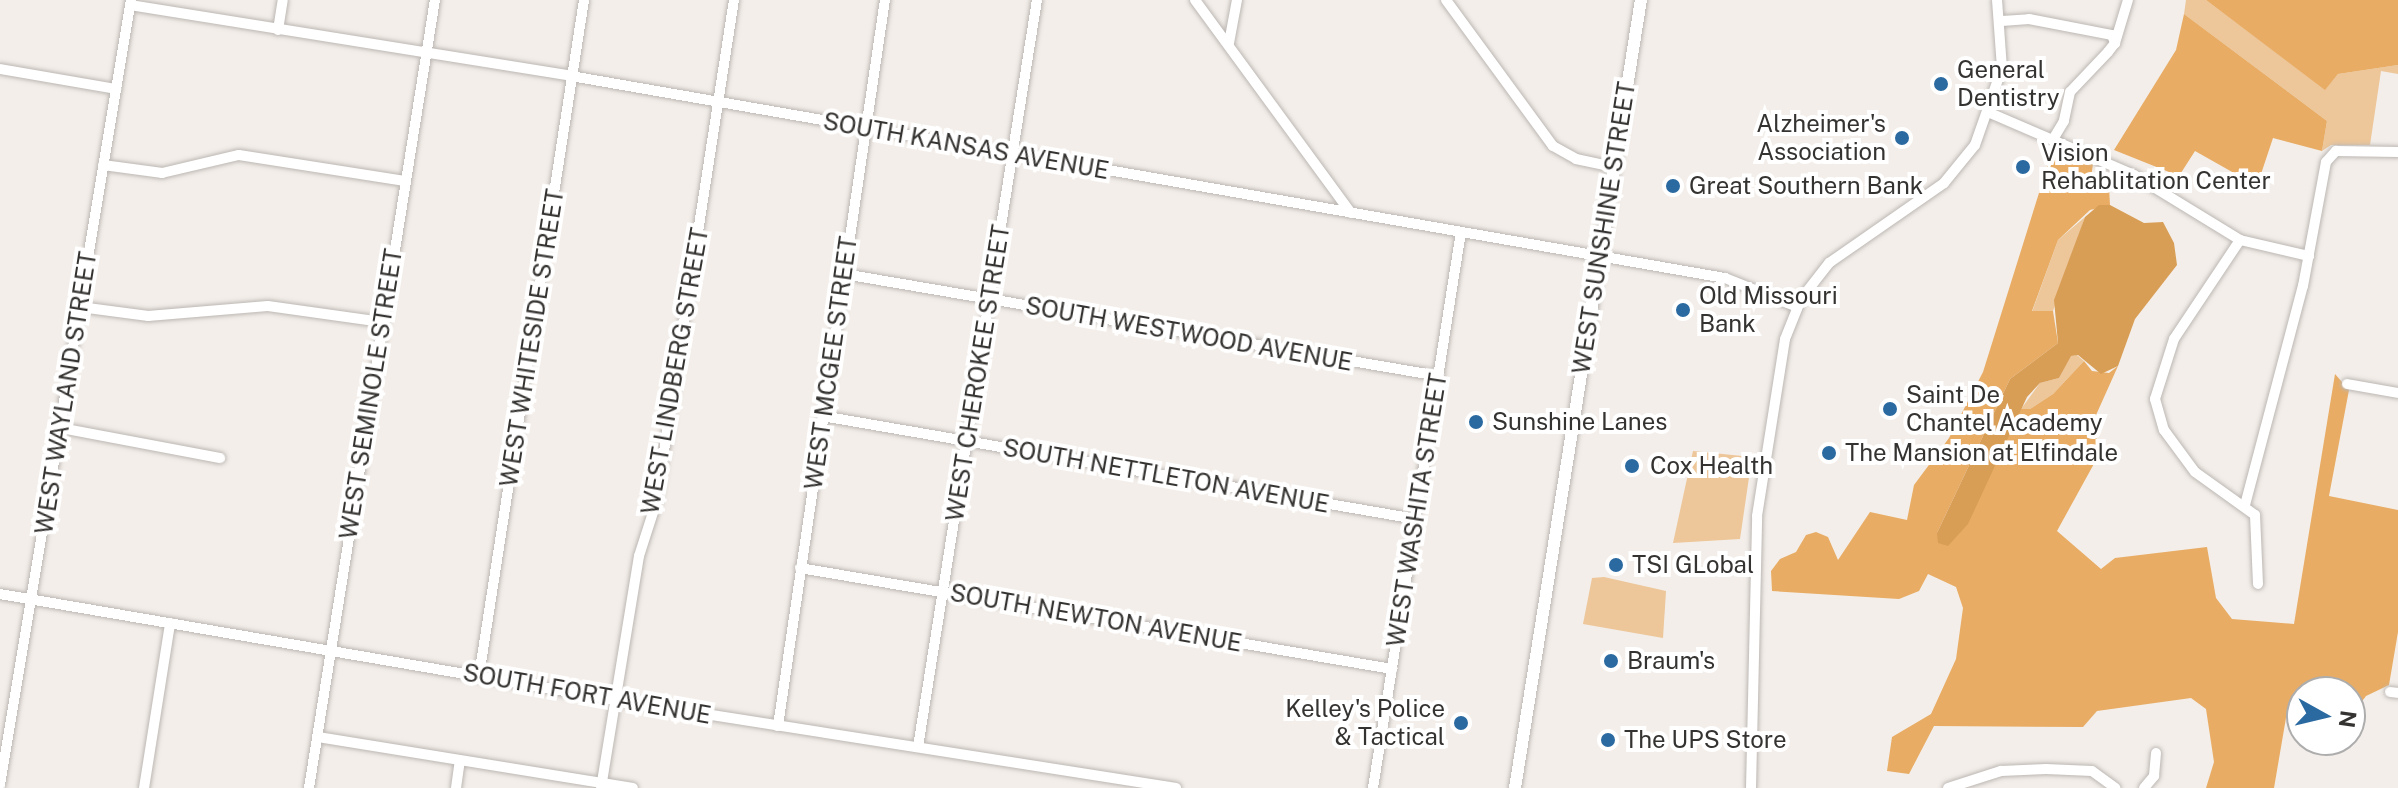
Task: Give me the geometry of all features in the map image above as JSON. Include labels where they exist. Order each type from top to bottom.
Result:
[{"type":"main road","name":"WEST SUNSHINE STREET","points":[[1516,788],[1641,0]]},
{"type":"street","points":[[278,30],[283,0]]},
{"type":"street","name":"WEST SEMINOLE STREET","points":[[309,788],[435,0]]},
{"type":"street","name":"WEST WHITESIDE STREET","points":[[479,676],[584,0]]},
{"type":"street","name":"WEST LINDBERG STREET","points":[[601,785],[639,556],[656,503],[734,0]]},
{"type":"street","name":"WEST MCGEE STREET","points":[[778,726],[863,128],[885,0]]},
{"type":"street","name":"WEST CHEROKEE STREET","points":[[918,747],[1037,0]]},
{"type":"street","points":[[1195,0],[1351,213]]},
{"type":"street","points":[[1229,43],[1237,0]]},
{"type":"street","points":[[1446,0],[1553,146],[1576,159],[1614,167]]},
{"type":"street","points":[[1751,788],[1757,516],[1780,361],[1797,307],[1839,253],[1955,172],[1990,113],[2002,68],[2002,21],[1997,0]]},
{"type":"street","points":[[2053,139],[2064,121],[2070,92],[2115,43],[2128,0]]},
{"type":"street","name":"SOUTH KANSAS AVENUE","points":[[130,2],[278,30],[571,76],[1739,281],[1797,307]]},
{"type":"street","name":"WEST WAYLAND STREET","points":[[0,785],[130,2]]},
{"type":"street","points":[[2002,21],[2029,19],[2070,26],[2112,35],[2115,43]]},
{"type":"street","points":[[0,69],[116,89]]},
{"type":"street","points":[[1990,113],[2162,190],[2240,240],[2309,256]]},
{"type":"street","points":[[2245,505],[2309,256],[2330,155],[2398,152]]},
{"type":"street","points":[[103,165],[162,173],[239,155],[405,181]]},
{"type":"street","name":"WEST WASHITA STREET","points":[[1373,788],[1461,232]]},
{"type":"street","points":[[2240,240],[2174,339],[2155,399],[2164,430],[2195,472],[2223,497],[2245,505],[2258,522],[2258,584]]},
{"type":"street","name":"SOUTH WESTWOOD AVENUE","points":[[844,274],[1439,376]]},
{"type":"street","points":[[80,307],[148,316],[268,306],[382,322]]},
{"type":"street","points":[[2347,384],[2398,393]]},
{"type":"street","name":"SOUTH NETTLETON AVENUE","points":[[822,416],[1416,519]]},
{"type":"street","points":[[61,428],[220,458]]},
{"type":"street","name":"SOUTH NEWTON AVENUE","points":[[800,568],[1392,669]]},
{"type":"street","name":"SOUTH FORT AVENUE","points":[[0,594],[616,700],[1176,788]]},
{"type":"street","points":[[144,788],[170,623]]},
{"type":"street","points":[[318,737],[633,788]]},
{"type":"street","points":[[2144,788],[2154,776],[2156,753]]},
{"type":"street","points":[[456,788],[460,760]]},
{"type":"street","points":[[1948,788],[2001,771],[2046,769],[2092,771],[2115,788]]},
{"type":"shaded area","points":[[2186,0],[2206,0],[2325,89],[2338,74],[2398,65],[2398,74],[2381,71],[2370,145],[2331,145],[2322,151],[2327,121],[2184,14]]},
{"type":"shaded area","points":[[2206,0],[2398,0],[2398,65],[2338,74],[2325,90]]},
{"type":"shaded area","points":[[2184,14],[2327,121],[2322,151],[2273,138],[2257,186],[2195,151],[2179,176],[2114,150],[2176,50]]},
{"type":"shaded area","points":[[2054,145],[2093,164],[2091,178],[2109,187],[2110,205],[2090,210],[2058,240],[2032,311],[2053,311],[2058,343],[2010,379],[1937,533],[1993,467],[2021,409],[2030,409],[2053,394],[2084,361],[2092,371],[2109,373],[2118,366],[2092,424],[2101,451],[2057,531],[2101,569],[2115,558],[2207,547],[2216,598],[2232,619],[2294,624],[2335,374],[2349,390],[2329,496],[2398,510],[2398,632],[2389,685],[2366,696],[2366,676],[2286,676],[2286,718],[2274,788],[2206,788],[2214,762],[2206,709],[2191,698],[2097,711],[2083,727],[1934,726],[1909,774],[1887,771],[1892,737],[1931,714],[1956,659],[1963,608],[1956,587],[1928,574],[1919,591],[1899,599],[1772,591],[1771,571],[1780,559],[1796,552],[1806,535],[1816,532],[1828,537],[1838,560],[1870,512],[1907,520],[1914,485],[1949,438],[1983,372]]},
{"type":"shaded area","points":[[2099,205],[2110,205],[2144,223],[2163,222],[2174,243],[2177,265],[2135,319],[2118,366],[2101,374],[2078,355],[2071,356],[2059,378],[2040,383],[2027,397],[1968,524],[1948,546],[1938,543],[1937,533],[2010,379],[2058,343],[2054,300],[2085,217]]},
{"type":"shaded area","points":[[2085,217],[2053,311],[2032,312],[2058,240]]},
{"type":"shaded area","points":[[2077,355],[2084,361],[2053,394],[2030,409],[2021,409],[2040,383],[2059,378],[2070,356]]},
{"type":"shaded area","points":[[1693,451],[1752,457],[1740,539],[1673,543]]},
{"type":"shaded area","points":[[1604,577],[1666,591],[1663,638],[1583,624],[1592,578]]},
{"type":"place","name":"General Dentistry","points":[[1941,84]]},
{"type":"place","name":"Alzheimer's Association","points":[[1902,138]]},
{"type":"place","name":"Vision Rehablitation Center","points":[[2023,167]]},
{"type":"place","name":"Great Southern Bank","points":[[1673,186]]},
{"type":"place","name":"Old Missouri Bank","points":[[1683,310]]},
{"type":"place","name":"Saint De Chantel Academy","points":[[1890,409]]},
{"type":"place","name":"Sunshine Lanes","points":[[1476,422]]},
{"type":"place","name":"The Mansion at Elfindale","points":[[1829,453]]},
{"type":"place","name":"Cox Health","points":[[1632,466]]},
{"type":"place","name":"TSI GLobal","points":[[1616,565]]},
{"type":"place","name":"Braum's","points":[[1611,661]]},
{"type":"place","name":"Kelley's Police & Tactical","points":[[1461,723]]},
{"type":"place","name":"The UPS Store","points":[[1608,740]]}]
